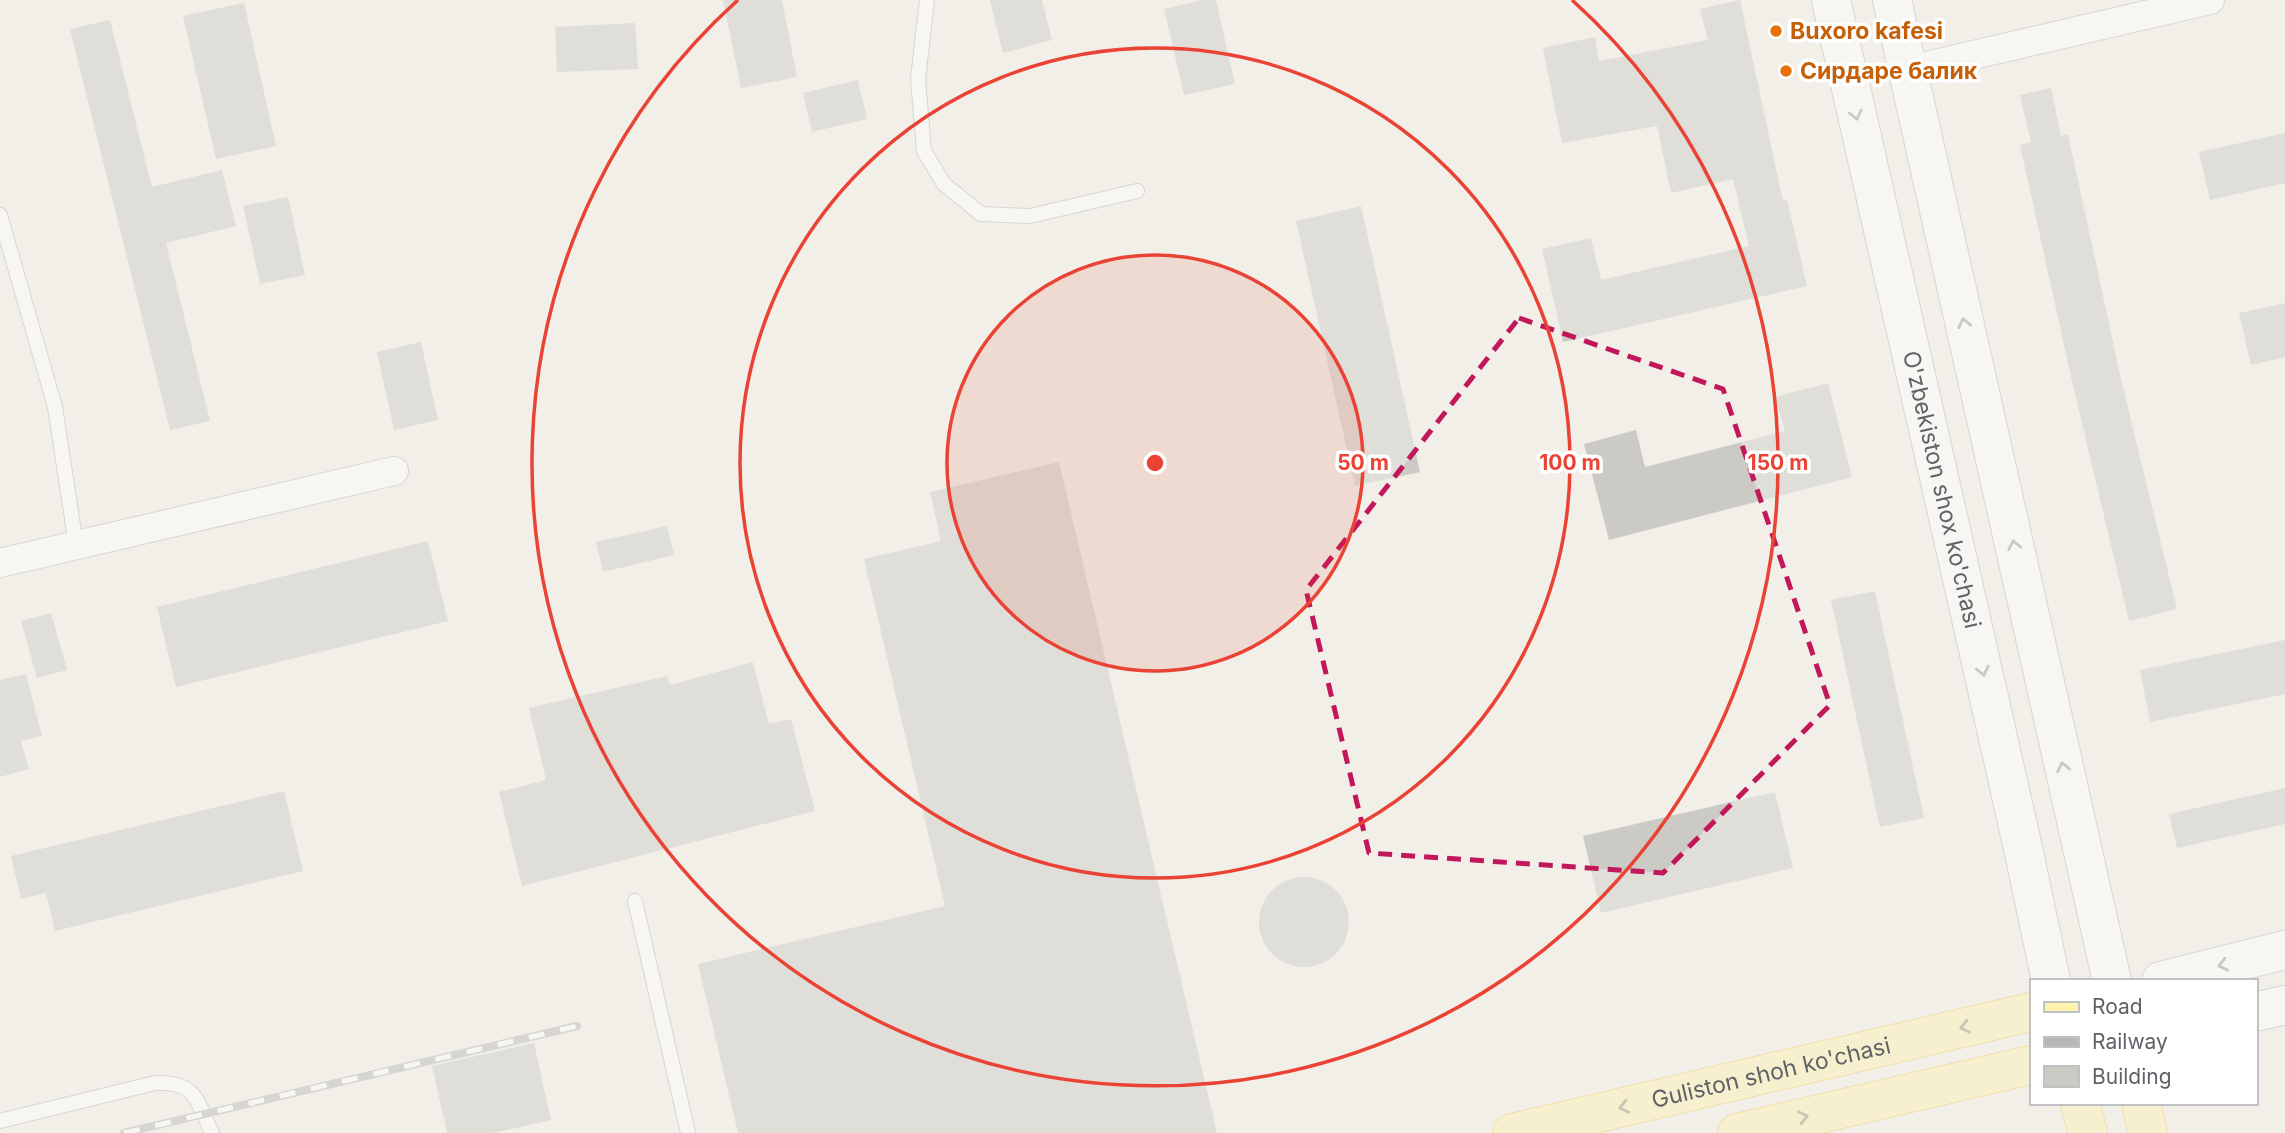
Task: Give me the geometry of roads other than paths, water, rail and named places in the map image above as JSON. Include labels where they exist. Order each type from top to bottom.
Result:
[{"type":"main road","name":"O'zbekiston shox ko'chasi","points":[[1831,0],[2051,979]]},
{"type":"main road","points":[[1892,0],[2112,979]]},
{"type":"main road","points":[[2036,906],[2091,895]]},
{"type":"main road","points":[[2169,979],[2285,950]]},
{"type":"main road","points":[[2257,1012],[2285,1005]]},
{"type":"main road","name":"Guliston shoh ko'chasi","points":[[1512,1133],[2030,1012]]},
{"type":"main road","points":[[1737,1133],[2030,1065]]},
{"type":"main road","points":[[2081,1105],[2088,1133]]},
{"type":"main road","points":[[2141,1105],[2148,1133]]},
{"type":"street","points":[[1909,70],[2210,0]]},
{"type":"street","points":[[0,562],[394,471]]},
{"type":"lane","points":[[927,0],[918,79],[923,139],[925,151],[944,184],[981,214],[1030,216],[1137,191]]},
{"type":"lane","points":[[0,215],[55,407],[76,545]]},
{"type":"lane","points":[[635,901],[688,1133]]},
{"type":"lane","points":[[0,1121],[155,1083],[174,1082],[188,1088],[212,1133]]},
{"type":"railway","points":[[124,1133],[577,1026]]},
{"type":"place","name":"Buxoro kafesi","points":[[1776,31]]},
{"type":"place","name":"Сирдаре балик","points":[[1786,71]]}]
